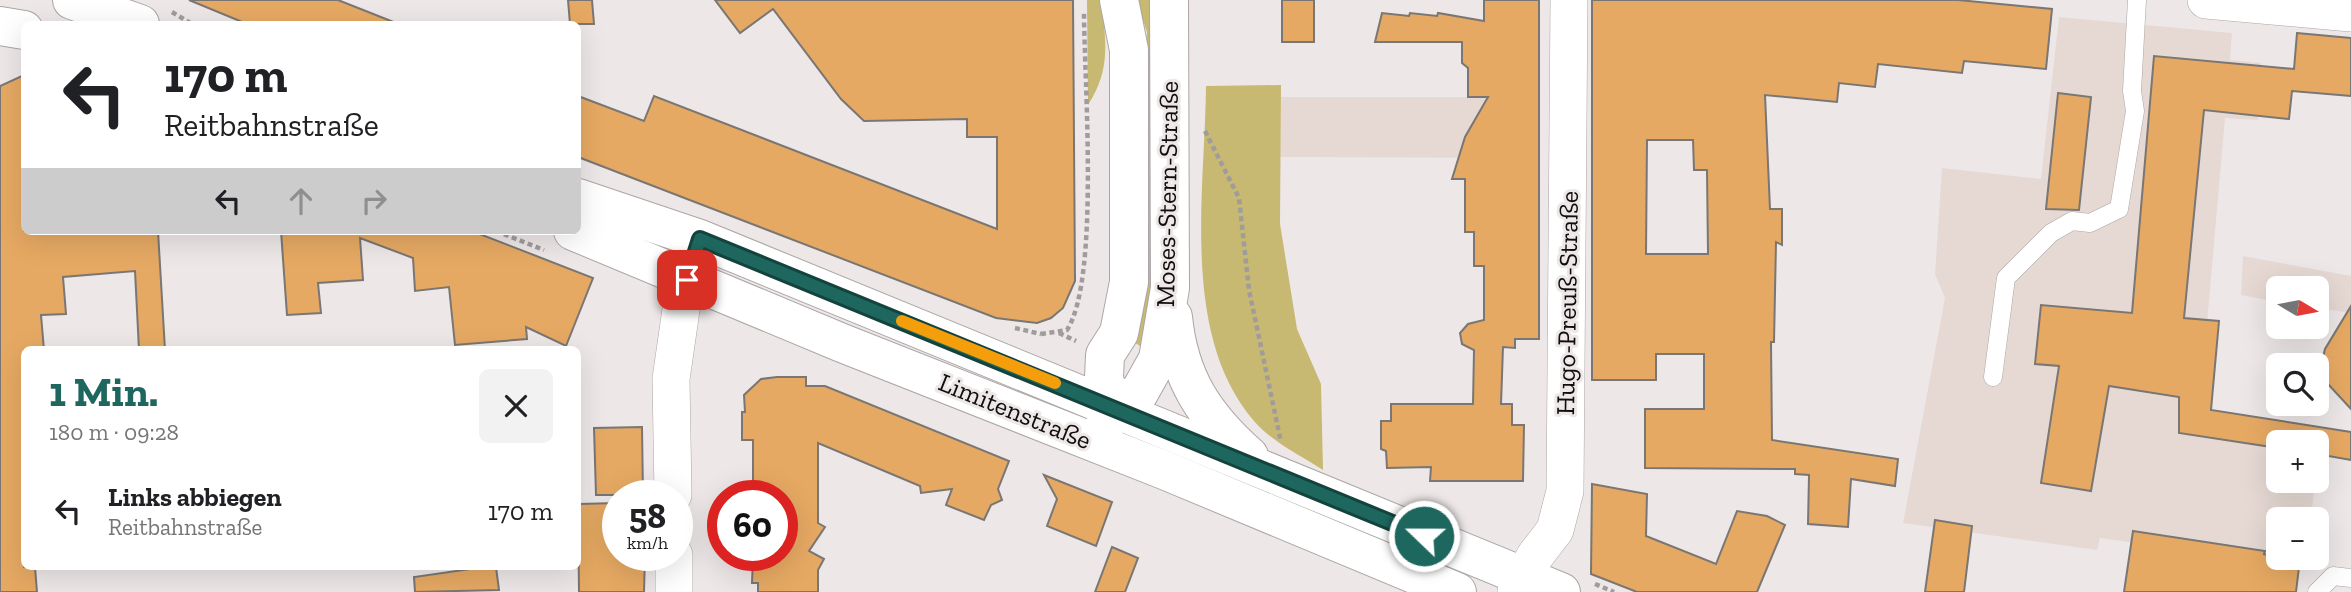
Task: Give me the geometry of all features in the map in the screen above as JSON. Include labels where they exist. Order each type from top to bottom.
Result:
[{"type":"main road","points":[[72,0],[132,21]]},
{"type":"main road","name":"Moses-Stern-Straße","points":[[1119,0],[1129,50],[1129,282],[1119,333],[1105,355],[1104,379],[1111,406],[1139,393],[1154,367],[1170,288],[1169,0]]},
{"type":"main road","points":[[0,26],[21,30]]},
{"type":"main road","name":"Limitenstraße","points":[[581,199],[700,239],[1111,406],[1275,463],[1520,585],[1573,586]]},
{"type":"main road","name":"Limitenstraße","points":[[581,234],[687,280],[1098,444],[1457,592]]},
{"type":"main road","points":[[1170,288],[1176,349],[1191,387],[1219,429],[1275,463]]},
{"type":"main road","points":[[1098,444],[1111,406]]},
{"type":"street","name":"Hugo-Preuß-Straße","points":[[1520,585],[1535,556],[1555,530],[1565,491],[1569,0]]},
{"type":"street","points":[[2206,0],[2351,13]]},
{"type":"street","points":[[673,480],[671,379],[687,280],[700,239]]},
{"type":"street","points":[[674,571],[674,592]]},
{"type":"lane","points":[[1993,377],[2006,278],[2051,233],[2072,221],[2090,223],[2119,209],[2134,111],[2132,91],[2137,0]]},
{"type":"lane","points":[[2317,592],[2333,576],[2351,578]]},
{"type":"path","points":[[1023,370],[1041,334],[1067,330],[1079,303],[1087,192],[1083,0]]},
{"type":"path","points":[[1200,135],[1200,121],[1227,169],[1239,198],[1250,290],[1281,433],[1275,463]]},
{"type":"path","points":[[1573,586],[1614,592]]},
{"type":"shaded area","points":[[1087,0],[1102,0],[1105,41],[1101,79],[1088,105]]},
{"type":"shaded area","points":[[1136,0],[1154,0],[1155,170],[1149,352],[1134,342],[1147,32]]},
{"type":"shaded area","points":[[2059,17],[2232,33],[2230,60],[2261,63],[2258,120],[2225,118],[2199,415],[2306,430],[2266,430],[2266,493],[2314,493],[2312,507],[2266,507],[2266,562],[2100,538],[2097,550],[1903,523],[1945,298],[1935,274],[1942,168],[2041,179]]},
{"type":"shaded area","points":[[1281,85],[1280,224],[1297,329],[1321,384],[1323,470],[1278,442],[1254,421],[1231,386],[1215,347],[1206,305],[1201,216],[1206,86]]},
{"type":"shaded area","points":[[1281,97],[1539,97],[1539,158],[1280,157]]},
{"type":"shaded area","points":[[2243,256],[2351,276],[2351,313],[2329,310],[2329,276],[2266,276],[2266,300],[2241,295]]},
{"type":"building","points":[[189,0],[338,0],[391,21],[240,21]]},
{"type":"building","points":[[568,0],[592,0],[594,24],[570,21]]},
{"type":"building","points":[[715,0],[1073,0],[1075,281],[1063,308],[1051,318],[1037,323],[996,318],[581,158],[581,97],[644,121],[654,96],[997,229],[997,137],[967,137],[967,119],[864,121],[841,99],[773,9],[740,33]]},
{"type":"building","points":[[1282,0],[1314,0],[1314,42],[1282,42]]},
{"type":"building","points":[[1484,0],[1539,0],[1539,339],[1515,339],[1515,348],[1503,347],[1501,404],[1512,404],[1512,425],[1524,425],[1523,481],[1430,481],[1431,467],[1387,468],[1386,451],[1381,449],[1381,421],[1391,421],[1391,404],[1473,404],[1474,350],[1462,344],[1460,333],[1468,324],[1484,320],[1484,266],[1474,266],[1474,232],[1465,232],[1465,179],[1452,179],[1465,137],[1488,97],[1468,97],[1468,68],[1462,63],[1462,42],[1375,42],[1382,13],[1437,16],[1438,13],[1484,21]]},
{"type":"building","points":[[1592,0],[1958,0],[2052,9],[2046,69],[1964,61],[1962,73],[1878,64],[1875,87],[1839,83],[1837,102],[1765,95],[1770,209],[1782,209],[1782,245],[1776,242],[1774,342],[1771,342],[1772,440],[1898,459],[1895,486],[1851,479],[1848,527],[1808,524],[1809,475],[1795,474],[1795,469],[1645,468],[1645,409],[1704,409],[1704,354],[1656,354],[1656,380],[1592,380]],"holes":[[[1647,140],[1693,140],[1694,170],[1707,170],[1708,254],[1646,254]]]},
{"type":"building","points":[[2297,33],[2351,38],[2351,96],[2292,91],[2289,119],[2204,110],[2184,318],[2219,321],[2211,410],[2351,432],[2351,460],[2329,456],[2329,430],[2266,430],[2266,446],[2179,433],[2179,397],[2109,386],[2091,491],[2041,483],[2059,366],[2035,364],[2041,305],[2132,313],[2154,56],[2294,69]]},
{"type":"building","points":[[21,76],[21,235],[158,235],[165,346],[139,346],[135,271],[63,277],[66,314],[41,315],[44,346],[21,346],[21,570],[35,570],[37,592],[0,592],[0,86]]},
{"type":"building","points":[[2058,93],[2091,97],[2079,210],[2046,209]]},
{"type":"building","points":[[281,235],[482,235],[593,278],[566,346],[526,327],[527,339],[455,345],[449,287],[415,291],[413,258],[360,238],[363,280],[318,283],[321,313],[287,315]]},
{"type":"building","points":[[2351,306],[2351,409],[2329,385],[2329,353],[2324,353]]},
{"type":"building","points":[[806,377],[806,386],[825,386],[1009,461],[998,489],[1002,500],[991,505],[984,520],[946,505],[952,489],[921,493],[920,486],[818,443],[818,523],[825,527],[809,551],[824,559],[818,570],[818,592],[758,592],[758,583],[752,583],[752,571],[798,571],[798,480],[753,480],[753,440],[742,440],[744,395],[761,379]]},
{"type":"building","points":[[642,427],[643,480],[602,480],[602,495],[596,495],[594,428]]},
{"type":"building","points":[[1044,475],[1112,502],[1096,546],[1047,526],[1057,499]]},
{"type":"building","points":[[1592,484],[1647,494],[1646,536],[1716,564],[1737,511],[1767,516],[1785,525],[1757,592],[1637,592],[1591,574]]},
{"type":"building","points":[[602,503],[602,571],[645,571],[644,592],[579,592],[579,570],[581,570],[581,504]]},
{"type":"building","points":[[1935,520],[1972,526],[1964,592],[1925,592]]},
{"type":"building","points":[[2133,531],[2265,551],[2266,570],[2299,570],[2296,592],[2124,592]]},
{"type":"building","points":[[1112,547],[1138,558],[1125,592],[1095,592]]},
{"type":"building","points":[[463,570],[496,570],[499,590],[415,592],[414,577]]},
{"type":"slow traffic","points":[[902,321],[1055,383]]},
{"type":"route","points":[[687,280],[700,239],[1424,536]]}]
